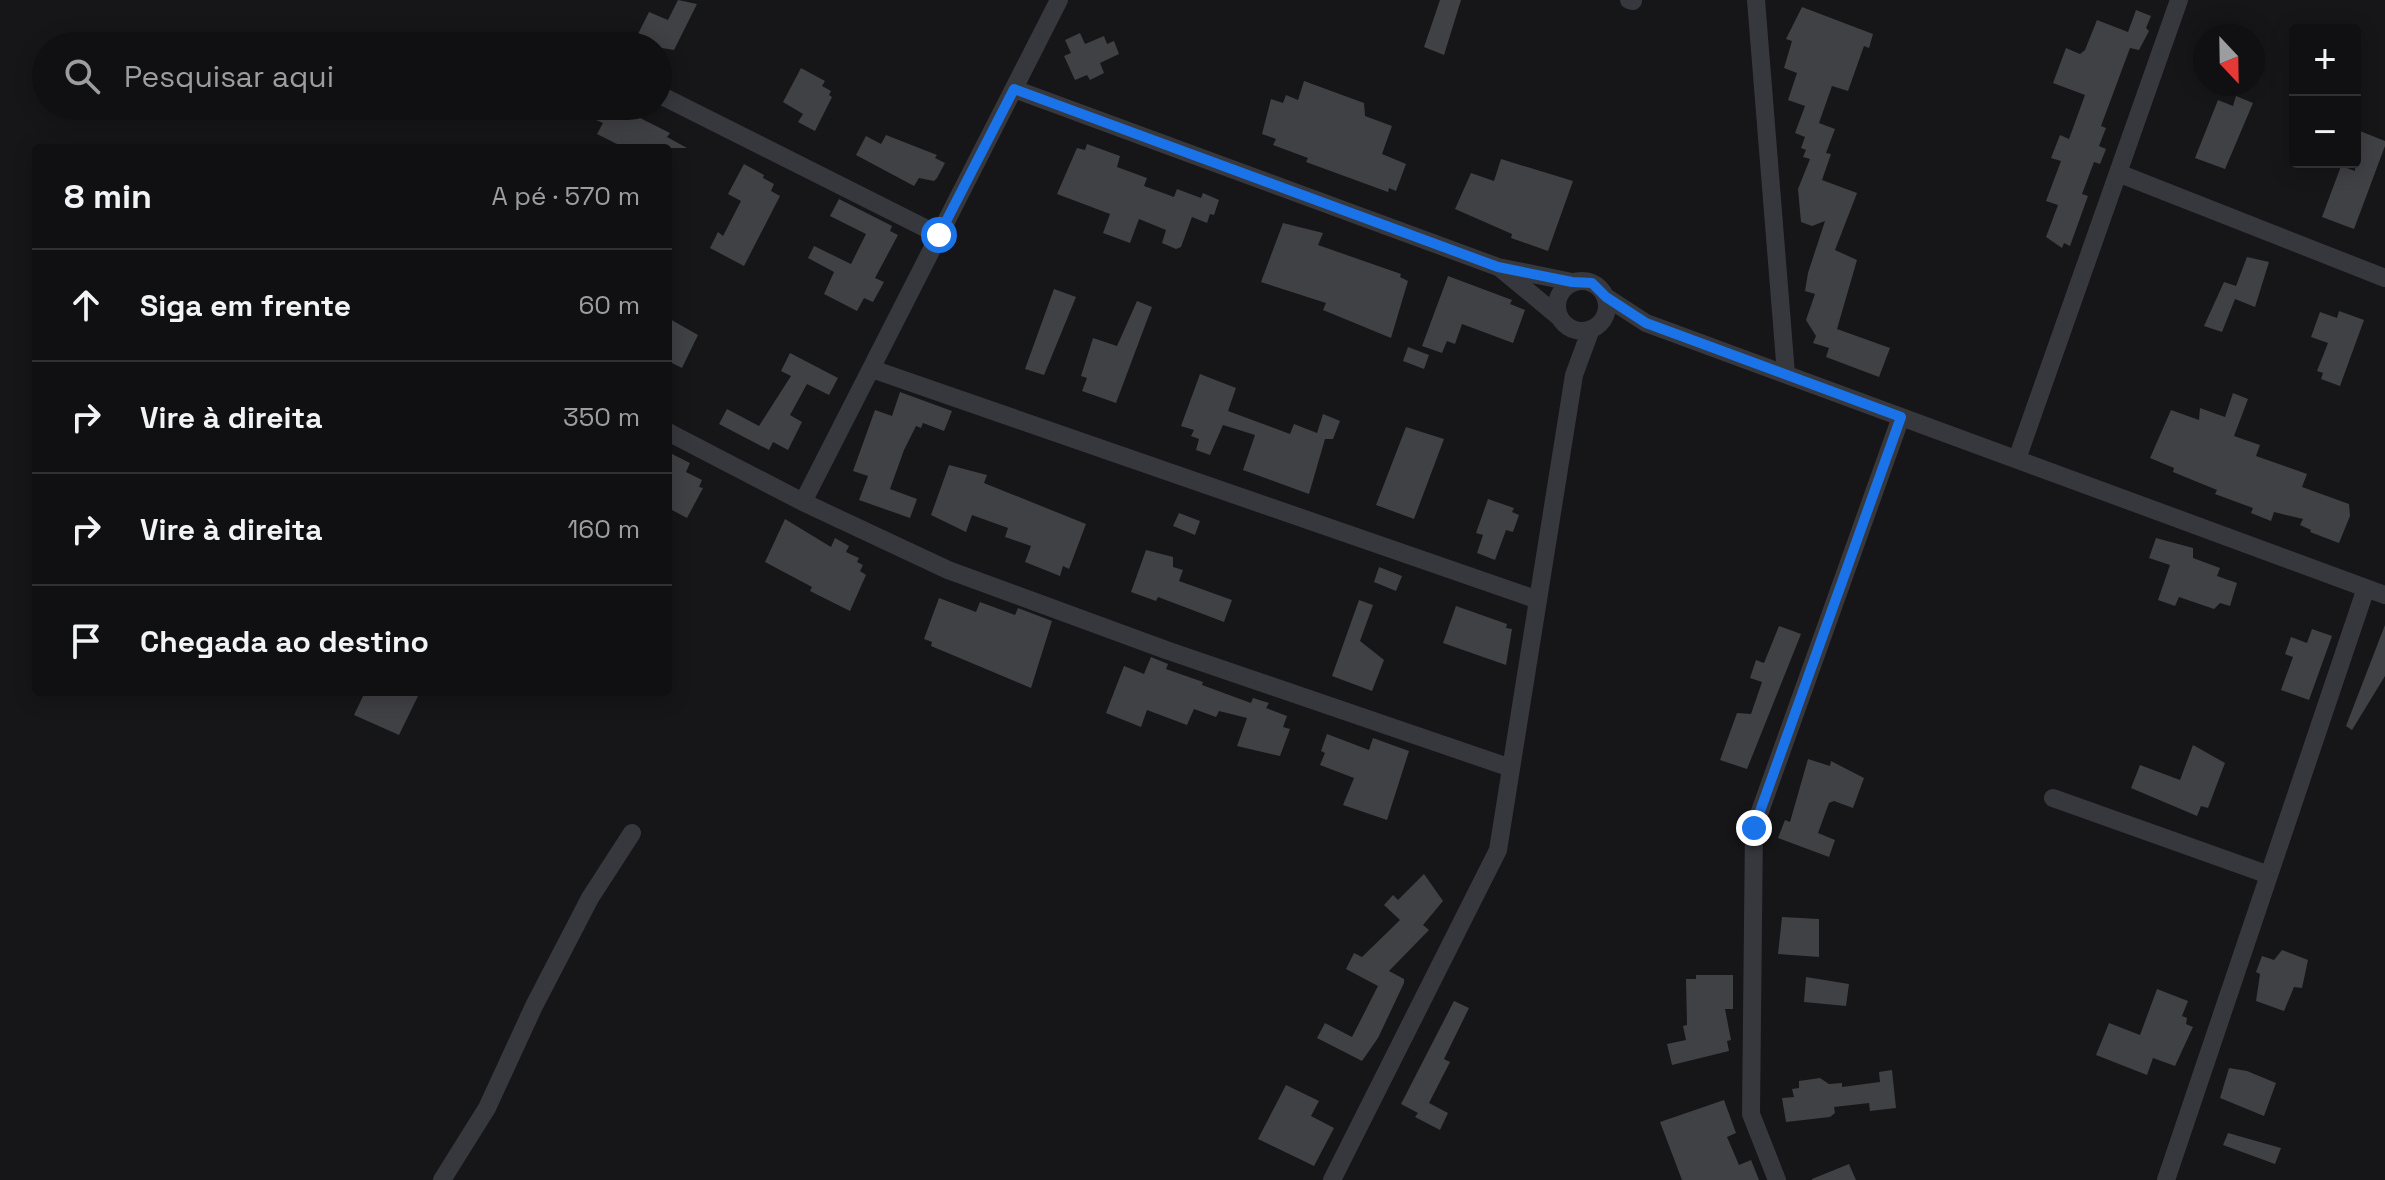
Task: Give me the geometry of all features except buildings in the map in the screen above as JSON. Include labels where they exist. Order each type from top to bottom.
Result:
[{"type":"street","points":[[803,502],[1059,0]]},
{"type":"street","points":[[1756,0],[1786,374]]},
{"type":"street","points":[[2017,459],[2179,0]]},
{"type":"street","points":[[1014,89],[1498,267],[1592,283],[1606,297],[1646,323],[2385,595]]},
{"type":"street","points":[[672,101],[939,235]]},
{"type":"street","points":[[2118,173],[2385,278]]},
{"type":"street","points":[[1498,267],[1563,321],[1583,331],[1597,325],[1646,323]]},
{"type":"street","points":[[1572,282],[1559,296],[1574,375]]},
{"type":"street","points":[[1332,1180],[1498,850],[1574,375],[1597,325],[1607,312],[1606,297]]},
{"type":"street","points":[[872,369],[1538,600]]},
{"type":"street","points":[[1777,1180],[1751,1114],[1754,828],[1901,417]]},
{"type":"street","points":[[672,434],[803,502],[948,570],[1166,650],[1511,768]]},
{"type":"street","points":[[2166,1180],[2366,588]]},
{"type":"street","points":[[2053,798],[2269,875]]},
{"type":"street","points":[[442,1180],[487,1108],[534,1006],[590,898],[632,833]]},
{"type":"route","points":[[939,235],[1014,89],[1498,267],[1592,283],[1606,297],[1646,323],[1901,417],[1754,828]]}]
